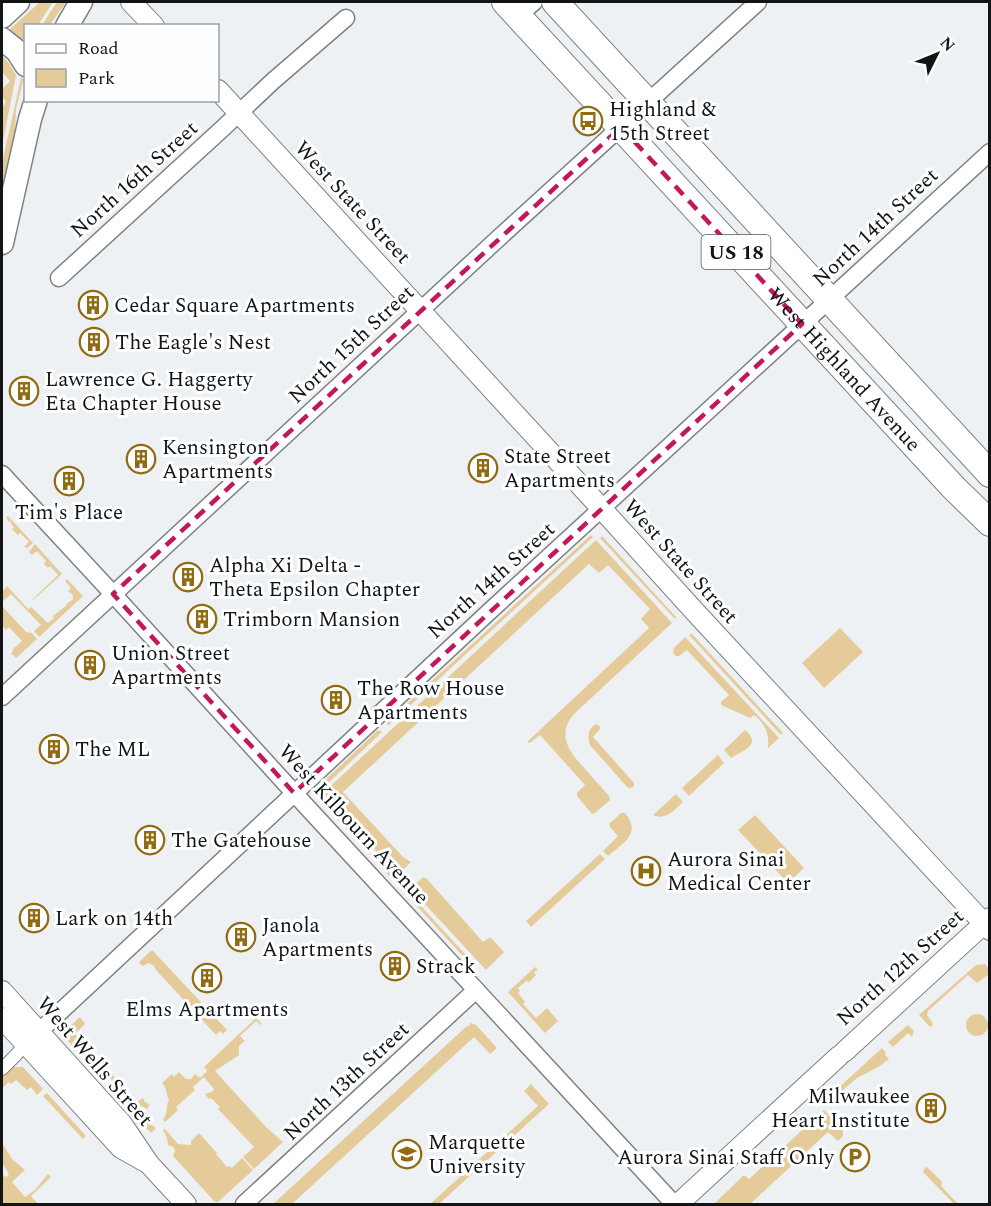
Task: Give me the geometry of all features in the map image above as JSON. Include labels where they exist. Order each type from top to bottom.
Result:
[{"type":"main road","points":[[2,17],[18,2]]},
{"type":"main road","points":[[68,24],[81,2]]},
{"type":"main road","name":"West Highland Avenue","points":[[555,2],[649,101],[990,474]]},
{"type":"main road","name":"West Highland Avenue","points":[[519,6],[621,127],[954,488],[989,521]]},
{"type":"main road","points":[[2,39],[17,51],[24,61]]},
{"type":"main road","points":[[2,243],[35,102]]},
{"type":"street","points":[[130,2],[152,24]]},
{"type":"street","name":"North 15th Street","points":[[2,697],[758,2]]},
{"type":"street","name":"North 16th Street","points":[[59,278],[273,81],[346,18]]},
{"type":"street","name":"West State Street","points":[[219,91],[697,614],[988,924]]},
{"type":"street","name":"North 14th Street","points":[[32,1038],[491,609],[990,152]]},
{"type":"street","name":"West Kilbourn Avenue","points":[[2,474],[294,793],[676,1204]]},
{"type":"street","name":"North 12th Street","points":[[676,1204],[988,924]]},
{"type":"street","name":"North 13th Street","points":[[244,1204],[476,990]]},
{"type":"street","name":"West Wells Street","points":[[2,991],[32,1038]]},
{"type":"street","name":"West Wells Street","points":[[2,1018],[32,1038],[122,1124],[149,1164],[186,1204]]},
{"type":"street","points":[[2,1069],[32,1038]]},
{"type":"highlighted area","points":[[621,127],[802,324],[294,793],[113,594]]},
{"type":"green space","points":[[40,2],[53,2],[39,24],[24,24],[24,48],[7,33]]},
{"type":"green space","points":[[57,2],[66,2],[51,24],[43,24]]},
{"type":"green space","points":[[2,56],[16,75],[2,146],[2,107],[6,102],[2,96],[3,88],[10,81],[2,72]]},
{"type":"green space","points":[[22,74],[23,81],[16,109],[15,133],[2,195],[2,163]]},
{"type":"green space","points":[[8,516],[33,543],[27,548],[24,547],[29,542],[12,529],[14,528],[6,517]]},
{"type":"green space","points":[[591,535],[593,537],[388,726],[387,722]]},
{"type":"green space","points":[[602,536],[676,617],[675,619],[600,538]]},
{"type":"green space","points":[[596,540],[672,623],[568,722],[567,744],[610,800],[592,814],[577,796],[585,785],[540,735],[530,743],[527,742],[649,628],[641,619],[650,609],[608,565],[599,573],[589,564],[343,792],[403,857],[411,862],[398,875],[323,793]]},
{"type":"green space","points":[[35,544],[62,574],[32,601],[58,575],[50,566],[48,568],[44,564],[46,561],[37,551],[32,555],[29,552]]},
{"type":"green space","points":[[67,579],[83,596],[39,637],[34,631],[41,625],[11,594],[3,601],[2,599],[2,592],[7,586],[28,609],[31,607],[48,623],[73,599],[73,595],[68,591],[71,588],[65,581]]},
{"type":"green space","points":[[2,606],[26,632],[32,633],[37,639],[16,658],[11,653],[12,650],[22,641],[9,627],[6,630],[2,625]]},
{"type":"green space","points":[[840,628],[863,652],[824,688],[802,663]]},
{"type":"green space","points":[[692,634],[783,733],[781,735],[689,635]]},
{"type":"green space","points":[[685,637],[779,738],[768,748],[766,730],[754,715],[750,718],[721,705],[721,702],[729,695],[687,650],[679,656],[673,653],[674,648]]},
{"type":"green space","points":[[597,724],[600,729],[593,737],[634,783],[634,787],[628,788],[590,745],[589,733]]},
{"type":"green space","points":[[378,730],[382,732],[322,789],[319,786]]},
{"type":"green space","points":[[745,730],[750,735],[751,744],[731,758],[724,750]]},
{"type":"green space","points":[[718,755],[724,763],[689,796],[682,788]]},
{"type":"green space","points":[[676,794],[683,802],[670,814],[662,817],[653,815]]},
{"type":"green space","points":[[321,797],[391,874],[389,876],[319,799]]},
{"type":"green space","points":[[621,813],[625,813],[630,820],[631,832],[629,838],[608,856],[603,851],[618,836],[609,824]]},
{"type":"green space","points":[[755,815],[804,868],[788,883],[738,830]]},
{"type":"green space","points":[[600,854],[605,859],[531,927],[526,921]]},
{"type":"green space","points":[[423,877],[483,942],[491,938],[504,952],[486,970],[411,889]]},
{"type":"green space","points":[[408,892],[476,966],[472,966],[406,894]]},
{"type":"green space","points":[[152,950],[227,1030],[223,1034],[220,1031],[216,1035],[154,966],[149,963],[142,966],[139,962]]},
{"type":"green space","points":[[985,964],[989,969],[989,974],[977,983],[968,975],[928,1011],[927,1015],[933,1024],[929,1026],[919,1015],[976,965]]},
{"type":"green space","points":[[535,967],[538,970],[534,972],[536,975],[518,988],[520,991],[518,993],[525,1002],[523,1004],[536,1018],[547,1008],[558,1021],[545,1033],[508,992]]},
{"type":"green space","points":[[977,1014],[985,1017],[988,1025],[985,1033],[977,1036],[969,1033],[966,1025],[969,1017]]},
{"type":"green space","points":[[80,1017],[85,1024],[75,1034],[131,1095],[131,1100],[137,1102],[143,1098],[149,1104],[148,1109],[126,1103],[128,1098],[84,1049],[77,1051],[67,1040],[70,1026]]},
{"type":"green space","points":[[256,1018],[262,1024],[256,1021],[240,1036],[245,1041],[239,1046],[239,1055],[215,1071],[266,1127],[283,1142],[254,1169],[243,1157],[254,1147],[218,1109],[220,1107],[205,1094],[214,1089],[204,1077],[193,1087],[195,1090],[176,1107],[178,1110],[165,1122],[163,1120],[169,1099],[162,1083],[172,1074],[174,1077],[179,1072],[186,1079],[191,1079],[195,1074],[200,1078],[207,1071],[204,1067]]},
{"type":"green space","points":[[470,1023],[476,1025],[497,1048],[490,1054],[474,1037],[292,1204],[273,1204],[468,1025],[469,1027]]},
{"type":"green space","points":[[908,1025],[914,1031],[912,1037],[908,1033],[893,1047],[888,1042]]},
{"type":"green space","points":[[882,1048],[889,1059],[857,1078],[838,1094],[833,1093]]},
{"type":"green space","points":[[11,1067],[23,1067],[43,1089],[37,1095],[31,1087],[27,1090],[16,1080],[2,1088],[2,1076]]},
{"type":"green space","points":[[531,1084],[549,1104],[439,1204],[430,1204],[538,1106],[524,1091]]},
{"type":"green space","points":[[47,1093],[86,1136],[83,1139],[43,1096]]},
{"type":"green space","points":[[127,1107],[145,1112],[144,1120],[156,1128],[151,1133]]},
{"type":"green space","points":[[824,1110],[843,1131],[843,1136],[838,1141],[828,1132],[750,1204],[714,1204],[744,1175],[749,1179]]},
{"type":"green space","points":[[165,1129],[178,1144],[191,1145],[191,1141],[199,1133],[227,1167],[232,1168],[242,1158],[253,1170],[218,1202],[215,1202],[173,1156],[175,1150],[168,1145],[163,1130]]},
{"type":"green space","points":[[2,1143],[12,1159],[25,1170],[12,1182],[25,1197],[35,1190],[48,1174],[51,1177],[31,1196],[38,1204],[2,1204],[2,1175],[6,1177],[9,1174],[2,1163]]},
{"type":"green space","points":[[927,1167],[942,1182],[941,1186],[958,1204],[954,1204],[923,1172]]},
{"type":"place","name":"Highland & 15th Street","points":[[588,121]]},
{"type":"place","name":"Cedar Square Apartments","points":[[93,305]]},
{"type":"place","name":"The Eagle's Nest","points":[[94,342]]},
{"type":"place","name":"Lawrence G. Haggerty Eta Chapter House","points":[[24,391]]},
{"type":"place","name":"Kensington Apartments","points":[[141,459]]},
{"type":"place","name":"State Street Apartments","points":[[483,468]]},
{"type":"place","name":"Tim's Place","points":[[69,481]]},
{"type":"place","name":"Alpha Xi Delta - Theta Epsilon Chapter","points":[[188,577]]},
{"type":"place","name":"Trimborn Mansion","points":[[202,619]]},
{"type":"place","name":"Union Street Apartments","points":[[90,665]]},
{"type":"place","name":"The Row House Apartments","points":[[336,700]]},
{"type":"place","name":"The ML","points":[[54,749]]},
{"type":"place","name":"The Gatehouse","points":[[150,840]]},
{"type":"place","name":"Aurora Sinai Medical Center","points":[[646,871]]},
{"type":"place","name":"Lark on 14th","points":[[34,918]]},
{"type":"place","name":"Janola Apartments","points":[[241,937]]},
{"type":"place","name":"Strack","points":[[395,966]]},
{"type":"place","name":"Elms Apartments","points":[[207,978]]},
{"type":"place","name":"Milwaukee Heart Institute","points":[[931,1108]]},
{"type":"place","name":"Marquette University","points":[[407,1154]]},
{"type":"place","name":"Aurora Sinai Staff Only","points":[[855,1157]]}]
